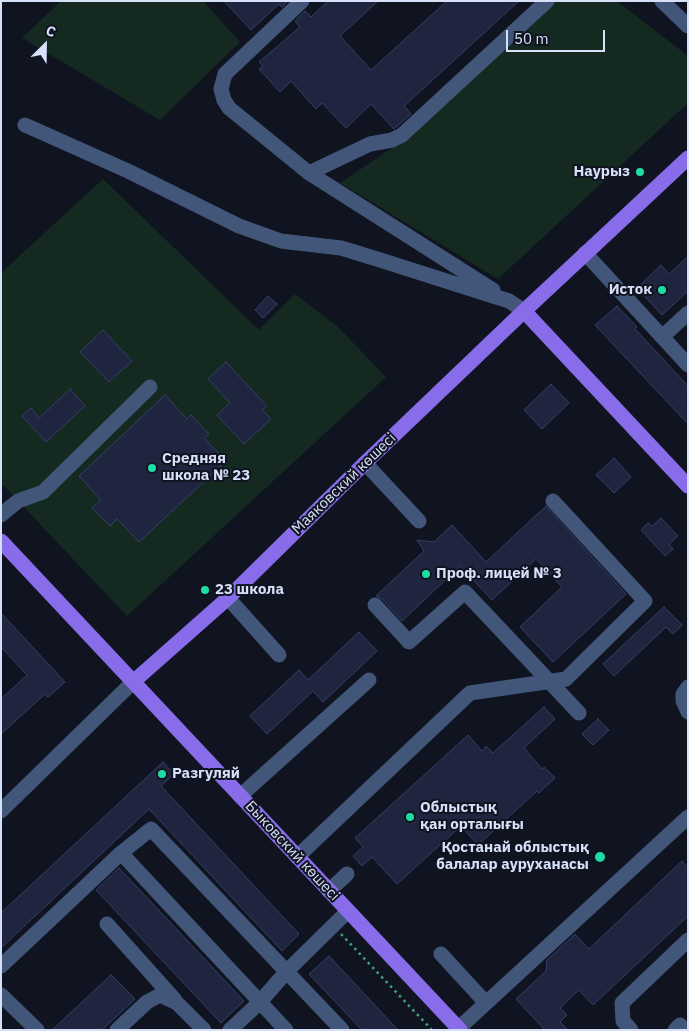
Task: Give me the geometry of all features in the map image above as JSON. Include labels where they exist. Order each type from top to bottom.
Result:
[{"type":"main road","name":"Маяковский көшесі","points":[[133,682],[228,598],[365,463],[585,253],[688,158]]},
{"type":"main road","points":[[524,311],[688,486]]},
{"type":"main road","name":"Быковский көшесі","points":[[1,541],[459,1029]]},
{"type":"street","points":[[302,1],[225,74],[221,89],[224,100],[229,108],[309,174],[524,311]]},
{"type":"street","points":[[309,174],[370,144],[392,140],[402,135],[547,1]]},
{"type":"street","points":[[662,1],[688,26]]},
{"type":"street","points":[[25,125],[128,171],[239,226],[281,242],[341,248],[508,301]]},
{"type":"street","points":[[585,253],[688,365]]},
{"type":"street","points":[[662,337],[688,313]]},
{"type":"street","points":[[1,515],[18,501],[43,492],[150,387]]},
{"type":"street","points":[[365,463],[419,521]]},
{"type":"street","points":[[297,857],[470,693],[566,679],[645,601],[553,501]]},
{"type":"street","points":[[375,605],[409,642],[465,592],[579,713]]},
{"type":"street","points":[[228,598],[279,655]]},
{"type":"street","points":[[240,796],[370,680]]},
{"type":"street","name":"Маяковский көшесі","points":[[1,811],[133,682]]},
{"type":"street","points":[[688,687],[683,694],[683,702],[688,712]]},
{"type":"street","points":[[459,1029],[688,817]]},
{"type":"street","points":[[1,966],[121,853],[151,829],[342,1030]]},
{"type":"street","points":[[121,853],[286,1030]]},
{"type":"street","points":[[329,891],[347,874]]},
{"type":"street","points":[[230,1030],[260,1002],[286,971],[348,911]]},
{"type":"street","points":[[107,924],[177,1003],[204,1030]]},
{"type":"street","points":[[630,1030],[623,1021],[622,1003],[688,940]]},
{"type":"street","points":[[441,954],[486,1003]]},
{"type":"street","points":[[117,1030],[147,1002],[160,995],[177,1003]]},
{"type":"street","points":[[1,996],[37,1030]]},
{"type":"street","points":[[675,1030],[680,1025],[685,1030]]},
{"type":"path","points":[[334,926],[432,1030]]},
{"type":"green space","points":[[61,1],[203,1],[240,42],[160,120],[22,38]]},
{"type":"green space","points":[[553,1],[617,1],[688,56],[688,103],[498,279],[340,183],[404,140]]},
{"type":"green space","points":[[103,179],[259,330],[295,294],[338,327],[386,377],[127,616],[1,483],[1,273]]},
{"type":"building","points":[[224,1],[288,1],[282,7],[279,4],[251,30]]},
{"type":"building","points":[[328,1],[378,1],[340,36],[371,70],[447,1],[519,1],[404,106],[411,114],[394,129],[371,104],[346,128],[322,103],[316,109],[291,81],[280,92],[259,69],[263,66],[259,62],[300,27],[295,21],[305,11],[311,17]]},
{"type":"building","name":"Исток","points":[[688,256],[688,291],[662,315],[637,288],[661,265],[669,274]]},
{"type":"building","points":[[268,296],[277,304],[263,318],[255,310]]},
{"type":"building","points":[[617,306],[637,327],[635,329],[688,386],[688,424],[595,325]]},
{"type":"building","points":[[103,330],[132,361],[109,382],[80,352]]},
{"type":"building","points":[[226,362],[267,406],[262,410],[271,419],[244,444],[217,415],[230,403],[208,379]]},
{"type":"building","points":[[551,384],[569,403],[542,429],[524,410]]},
{"type":"building","points":[[70,389],[85,406],[46,442],[22,416],[31,408],[39,418]]},
{"type":"building","name":"Средняя школа № 23","points":[[165,395],[187,419],[191,415],[209,434],[204,438],[226,461],[139,542],[117,519],[110,526],[92,508],[101,500],[79,476]]},
{"type":"building","points":[[614,458],[631,477],[614,493],[596,475]]},
{"type":"building","points":[[546,506],[626,594],[553,662],[520,627],[562,587],[536,559],[492,600],[460,566],[402,621],[382,599],[376,596],[424,551],[417,540],[434,542],[452,525],[486,562]]},
{"type":"building","points":[[661,518],[678,536],[669,544],[673,549],[665,556],[641,530],[648,523],[652,526]]},
{"type":"building","points":[[664,607],[682,625],[673,634],[666,627],[614,676],[603,664]]},
{"type":"building","points":[[1,613],[65,682],[48,697],[45,694],[1,734],[1,699],[27,675],[1,647]]},
{"type":"building","points":[[359,632],[377,651],[323,702],[313,691],[267,734],[250,716],[299,670],[308,680]]},
{"type":"building","name":"Облыстық қан орталығы","points":[[544,707],[555,719],[524,748],[542,769],[544,767],[555,778],[539,793],[537,791],[478,845],[461,826],[397,884],[372,857],[362,866],[353,856],[363,847],[355,838],[468,735],[482,751],[486,746],[493,753]]},
{"type":"building","points":[[598,719],[609,730],[593,745],[582,734]]},
{"type":"building","points":[[163,762],[174,774],[161,786],[299,934],[282,951],[149,809],[1,948],[1,913]]},
{"type":"building","points":[[682,861],[688,868],[688,916],[593,1005],[579,990],[560,1008],[567,1015],[560,1022],[568,1030],[545,1030],[516,999],[546,971],[547,960],[575,934],[589,949]]},
{"type":"building","points":[[119,868],[244,1001],[221,1023],[96,890]]},
{"type":"building","points":[[329,956],[398,1030],[362,1030],[309,974]]},
{"type":"building","points":[[111,975],[135,999],[102,1030],[52,1030]]},
{"type":"place","name":"Наурыз","points":[[640,172]]},
{"type":"place","name":"Исток","points":[[662,290]]},
{"type":"place","name":"Средняя школа № 23","points":[[152,468]]},
{"type":"place","name":"Проф. лицей № 3","points":[[426,574]]},
{"type":"place","name":"23 школа","points":[[205,590]]},
{"type":"place","name":"Разгуляй","points":[[162,774]]},
{"type":"place","name":"Облыстық қан орталығы","points":[[410,817]]},
{"type":"place","name":"Қостанай облыстық балалар ауруханасы","points":[[600,857]]}]
